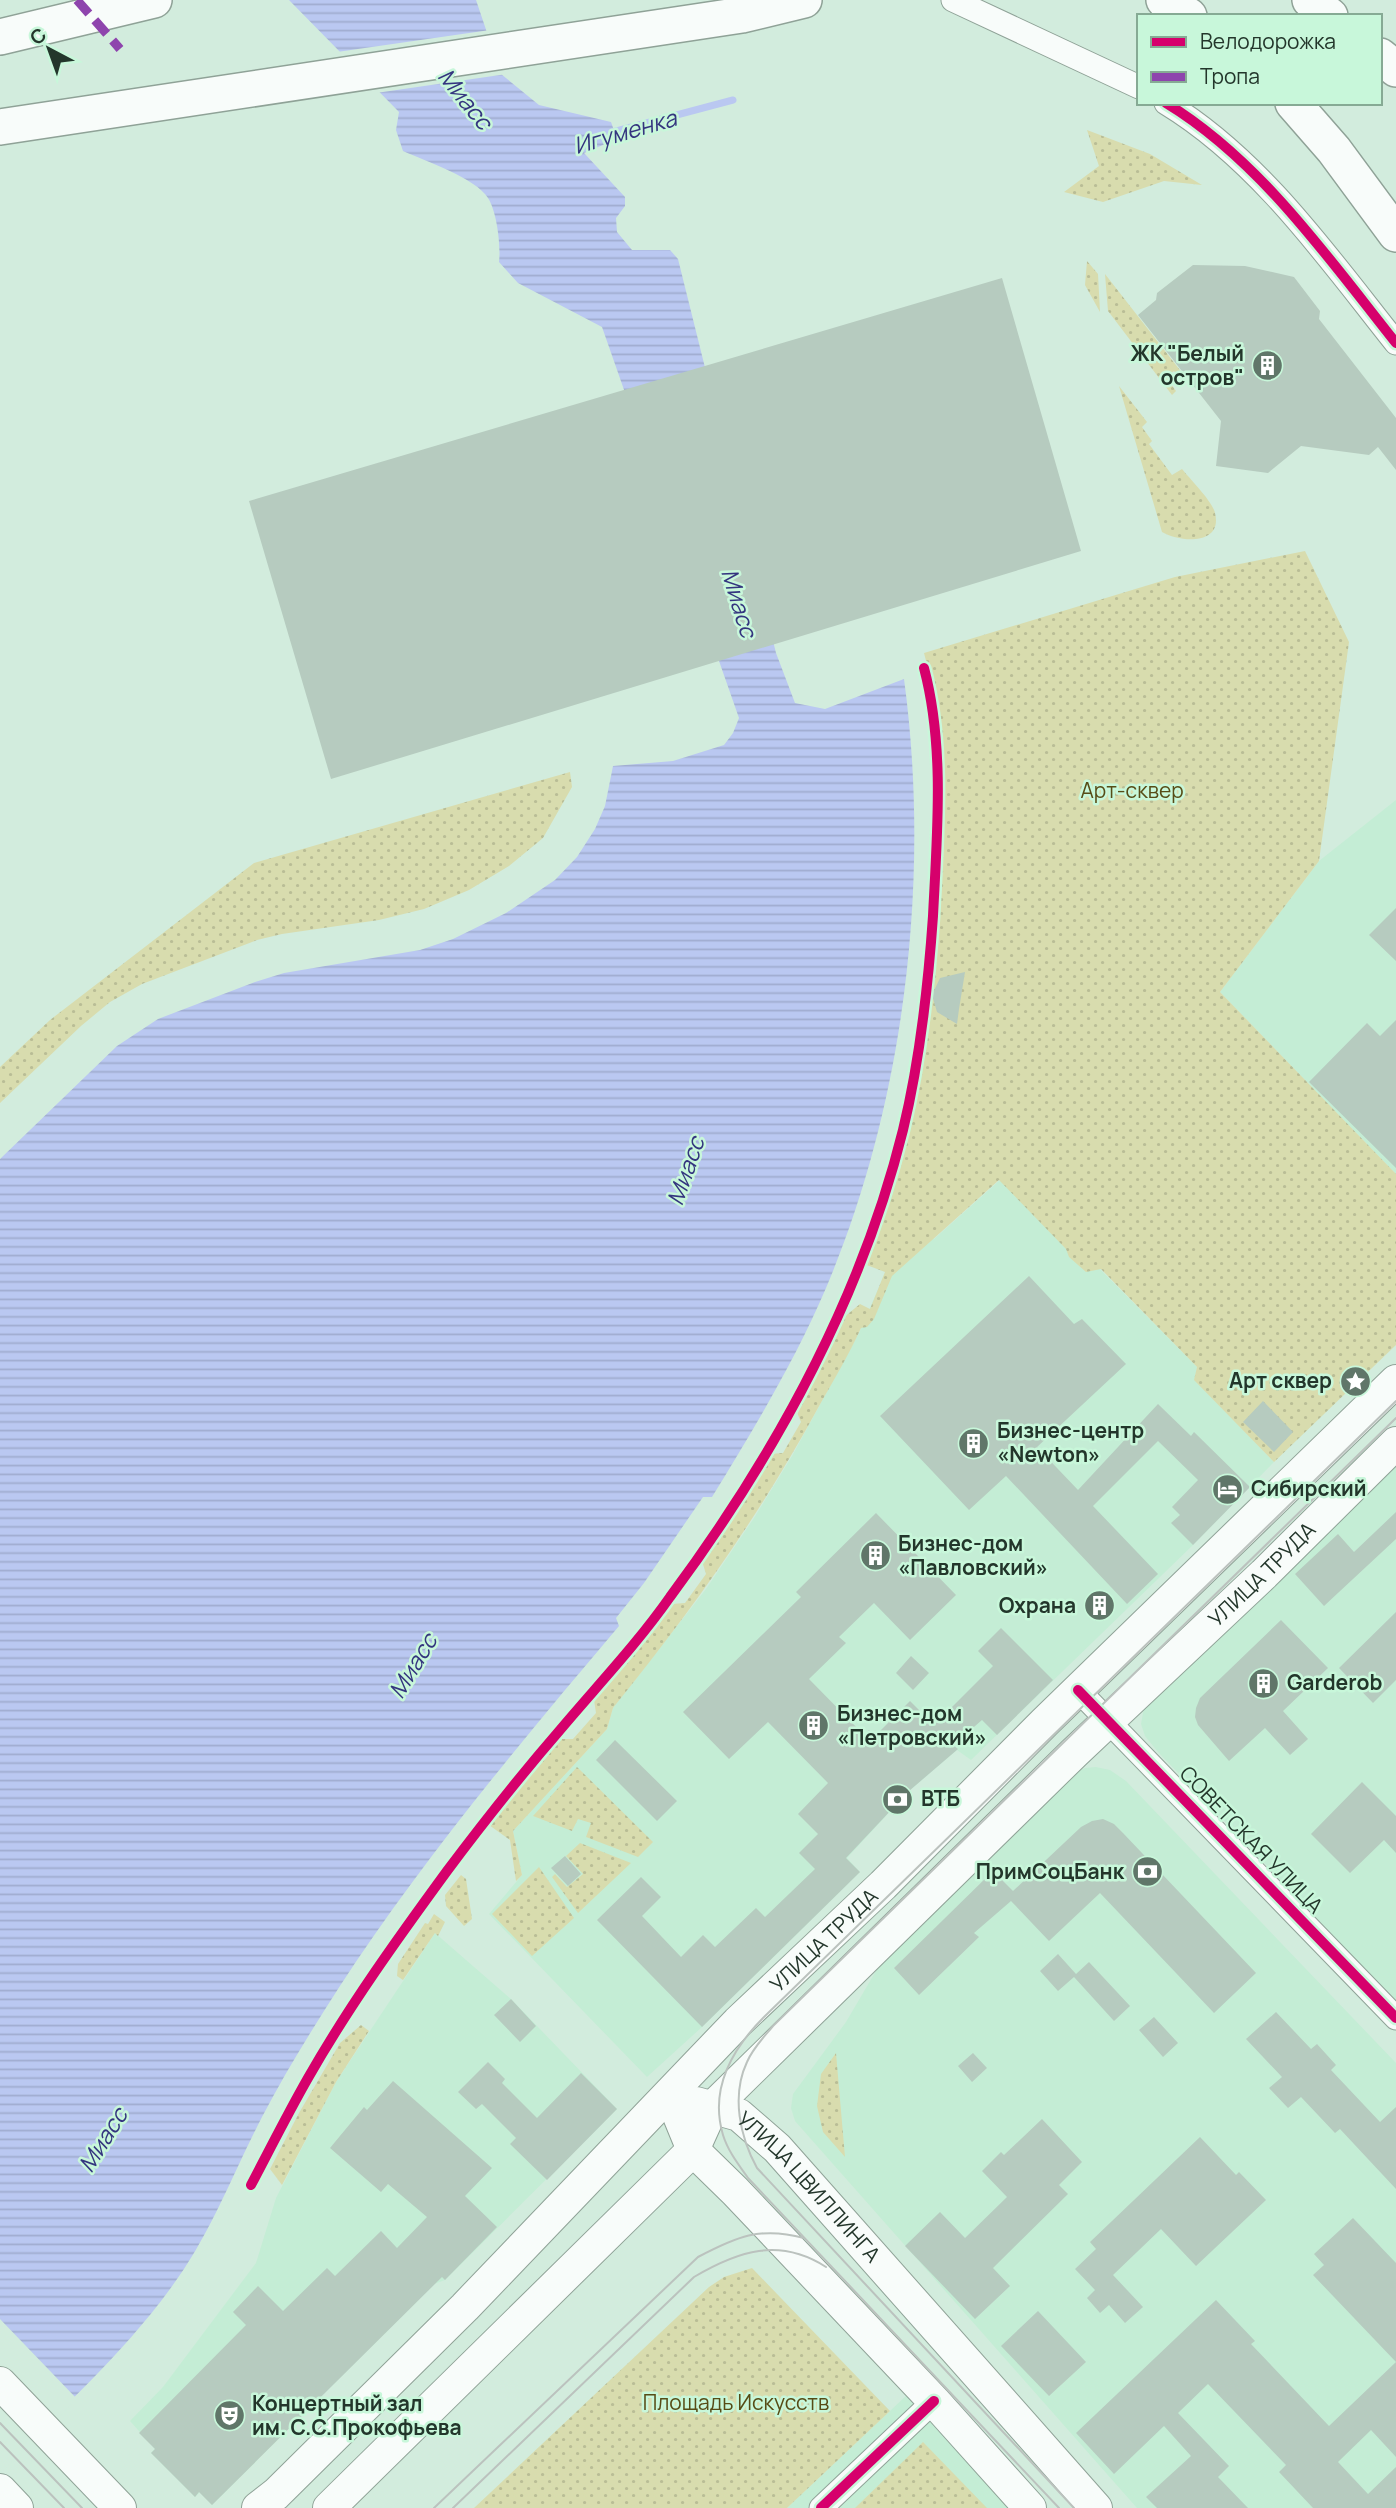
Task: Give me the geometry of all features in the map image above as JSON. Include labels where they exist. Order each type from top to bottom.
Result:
[{"type":"main road","points":[[0,37],[154,0]]},
{"type":"main road","points":[[0,127],[742,15],[804,0]]},
{"type":"main road","points":[[1164,0],[1186,14]]},
{"type":"main road","points":[[1310,0],[1328,14]]},
{"type":"main road","points":[[1382,58],[1396,69]]},
{"type":"main road","points":[[1295,105],[1334,150],[1396,234]]},
{"type":"main road","name":"УЛИЦА ТРУДА","points":[[258,2508],[276,2494],[465,2307],[738,2022],[883,1885],[1078,1690],[1396,1381]]},
{"type":"main road","name":"УЛИЦА ТРУДА","points":[[329,2508],[693,2150],[712,2108],[1107,1721],[1264,1574],[1396,1443]]},
{"type":"main road","points":[[670,2094],[693,2150],[934,2401],[1030,2508]]},
{"type":"main road","name":"УЛИЦА ЦВИЛЛИНГА","points":[[670,2094],[739,2115],[777,2148],[1096,2508]]},
{"type":"main road","points":[[0,2383],[120,2508]]},
{"type":"main road","points":[[0,2490],[17,2508]]},
{"type":"street","points":[[953,0],[1137,87]]},
{"type":"street","points":[[1169,105],[1199,125],[1243,162],[1312,239],[1396,343]]},
{"type":"street","name":"СОВЕТСКАЯ УЛИЦА","points":[[1078,1690],[1396,2018]]},
{"type":"street","points":[[821,2508],[934,2401]]},
{"type":"shaded area","points":[[1396,800],[1396,1174],[1220,992],[1319,861]]},
{"type":"shaded area","points":[[1000,1180],[1067,1249],[1070,1257],[1100,1269],[1197,1367],[1195,1380],[1274,1462],[1193,1545],[971,1760],[957,1750],[909,1791],[847,1858],[860,1872],[702,2027],[647,2077],[489,1914],[522,1875],[513,1831],[607,1729],[613,1708],[706,1589],[754,1518],[792,1456],[859,1333],[886,1271],[927,1234],[934,1239]]},
{"type":"shaded area","points":[[1396,1459],[1396,2001],[1158,1752],[1145,1736],[1141,1724],[1145,1702]]},
{"type":"shaded area","points":[[1085,1768],[1110,1770],[1126,1781],[1396,2063],[1396,2508],[1137,2508],[795,2121],[791,2108],[793,2094],[846,2022],[880,1964],[1072,1774]]},
{"type":"shaded area","points":[[435,1933],[511,1999],[617,2109],[445,2280],[434,2284],[212,2505],[200,2492],[195,2497],[151,2453],[155,2449],[130,2421],[163,2387],[256,2263],[276,2198],[336,2082]]},
{"type":"shaded area","points":[[908,2394],[1017,2508],[787,2508]]},
{"type":"green space","points":[[1087,130],[1150,154],[1202,185],[1164,181],[1103,202],[1064,192],[1099,166]]},
{"type":"green space","points":[[1087,261],[1098,274],[1100,312],[1085,285]]},
{"type":"green space","points":[[1105,274],[1183,374],[1179,377],[1174,371],[1166,377],[1176,391],[1172,395],[1108,311]]},
{"type":"green space","points":[[1119,386],[1147,422],[1142,427],[1152,441],[1149,444],[1172,475],[1182,469],[1213,508],[1216,523],[1207,536],[1189,539],[1162,532]]},
{"type":"green space","name":"Арт-сквер","points":[[1305,551],[1349,642],[1319,861],[1220,992],[1396,1174],[1396,1345],[1274,1462],[1194,1380],[1197,1367],[1101,1269],[1086,1272],[1069,1257],[1066,1249],[999,1180],[892,1276],[874,1319],[867,1327],[861,1328],[796,1448],[723,1562],[613,1708],[607,1729],[513,1831],[522,1875],[516,1881],[510,1840],[489,1825],[559,1739],[573,1739],[596,1713],[594,1700],[672,1604],[685,1603],[706,1574],[702,1561],[770,1454],[783,1453],[801,1422],[796,1410],[843,1318],[860,1304],[870,1309],[885,1272],[864,1264],[892,1186],[913,1108],[928,1015],[938,891],[941,771],[936,712],[924,653],[1175,577]]},
{"type":"green space","points":[[570,772],[572,787],[543,838],[509,866],[469,890],[424,909],[379,920],[257,940],[142,984],[110,1002],[81,1026],[0,1103],[0,1067],[50,1020],[254,863]]},
{"type":"green space","points":[[577,1767],[653,1842],[638,1857],[586,1837],[591,1823],[578,1819],[572,1831],[533,1816]]},
{"type":"green space","points":[[580,1843],[631,1863],[578,1913],[552,1877],[555,1874],[567,1887],[583,1874],[566,1856]]},
{"type":"green space","points":[[539,1867],[574,1918],[532,1956],[492,1914]]},
{"type":"green space","points":[[461,1875],[466,1879],[472,1919],[464,1926],[446,1906],[445,1895]]},
{"type":"green space","points":[[434,1914],[445,1922],[438,1936],[435,1933],[403,1980],[397,1976],[398,1964]]},
{"type":"green space","points":[[361,2025],[369,2031],[336,2082],[282,2185],[270,2169],[340,2043]]},
{"type":"green space","points":[[836,2053],[845,2157],[823,2132],[817,2106],[821,2074]]},
{"type":"green space","name":"Площадь Искусств","points":[[752,2268],[890,2411],[787,2508],[474,2508],[709,2287],[724,2277]]},
{"type":"green space","points":[[923,2442],[987,2508],[855,2508]]},
{"type":"water","name":"Миасс","points":[[289,0],[476,0],[501,74],[539,105],[611,122],[617,139],[584,153],[625,197],[625,206],[616,218],[617,232],[632,250],[670,250],[678,259],[776,653],[795,703],[825,709],[904,679],[912,755],[914,832],[912,910],[905,988],[893,1066],[853,1217],[826,1288],[801,1342],[712,1497],[703,1497],[644,1583],[616,1618],[619,1626],[473,1803],[370,1941],[289,2068],[209,2227],[170,2289],[110,2360],[0,2470],[0,1159],[117,1046],[158,1019],[284,973],[420,950],[453,939],[506,913],[555,880],[577,857],[595,829],[605,806],[613,766],[673,761],[724,745],[739,718],[602,327],[518,283],[499,262],[498,229],[488,198],[462,177],[403,151],[396,130],[399,112]]},
{"type":"pier","points":[[490,30],[507,74],[376,93],[337,52]]},
{"type":"pier","points":[[0,2319],[77,2399],[0,2473]]},
{"type":"building","name":"ЖК \"Белый остров\"","points":[[1193,265],[1245,266],[1294,277],[1320,311],[1319,319],[1396,418],[1396,470],[1378,447],[1369,455],[1301,446],[1268,473],[1216,466],[1221,421],[1138,315],[1156,300],[1157,293]]},
{"type":"building","points":[[1002,278],[1081,551],[331,779],[249,501]]},
{"type":"building","points":[[1396,908],[1396,961],[1369,935]]},
{"type":"building","points":[[965,972],[957,1024],[937,1012],[932,995],[940,978]]},
{"type":"building","points":[[1396,1020],[1396,1168],[1309,1082],[1367,1023],[1380,1036]]},
{"type":"building","name":"Бизнес-центр «Newton»","points":[[1029,1276],[1074,1324],[1082,1319],[1126,1364],[1037,1447],[1078,1490],[1158,1404],[1191,1436],[1194,1432],[1250,1487],[1193,1545],[1171,1523],[1180,1515],[1172,1507],[1198,1480],[1158,1441],[1093,1506],[1158,1574],[1127,1604],[1006,1476],[969,1510],[880,1416]]},
{"type":"building","points":[[1263,1401],[1293,1432],[1274,1452],[1243,1422]]},
{"type":"building","points":[[1396,1512],[1396,1539],[1324,1606],[1295,1574],[1338,1534],[1354,1552]]},
{"type":"building","points":[[876,1513],[956,1595],[910,1640],[874,1603],[839,1637],[846,1643],[809,1679],[864,1735],[869,1730],[875,1736],[910,1701],[934,1725],[993,1666],[978,1651],[1001,1628],[1053,1680],[997,1735],[982,1720],[953,1745],[958,1749],[909,1791],[846,1858],[860,1872],[702,2027],[597,1920],[641,1877],[661,1897],[642,1916],[681,1957],[703,1935],[715,1947],[756,1908],[765,1917],[815,1869],[799,1853],[818,1834],[798,1814],[828,1783],[768,1722],[729,1759],[683,1712],[801,1597],[796,1592]]},
{"type":"building","points":[[1396,1612],[1396,1680],[1373,1703],[1339,1668]]},
{"type":"building","name":"Garderob","points":[[1281,1620],[1328,1668],[1283,1711],[1308,1739],[1290,1755],[1265,1728],[1229,1761],[1198,1725],[1196,1708],[1200,1698]]},
{"type":"building","points":[[911,1656],[929,1673],[913,1690],[896,1673]]},
{"type":"building","points":[[615,1740],[677,1801],[657,1821],[596,1760]]},
{"type":"building","points":[[1362,1782],[1396,1816],[1396,1853],[1384,1840],[1350,1873],[1311,1834]]},
{"type":"building","points":[[1103,1819],[1114,1824],[1123,1833],[1256,1973],[1214,2013],[1100,1893],[1049,1941],[1011,1901],[974,1933],[979,1937],[919,1995],[894,1968],[993,1871],[1013,1891],[1081,1827]]},
{"type":"building","points":[[565,1856],[581,1874],[568,1886],[551,1868]]},
{"type":"building","points":[[1058,1954],[1076,1974],[1089,1962],[1130,2006],[1114,2021],[1074,1977],[1058,1991],[1040,1971]]},
{"type":"building","points":[[511,1999],[536,2026],[520,2042],[494,2015]]},
{"type":"building","points":[[1276,2012],[1311,2049],[1317,2044],[1336,2065],[1331,2070],[1380,2122],[1396,2107],[1396,2189],[1340,2129],[1335,2133],[1301,2097],[1288,2108],[1269,2088],[1282,2077],[1246,2039]]},
{"type":"building","points":[[1154,2017],[1178,2043],[1163,2057],[1139,2030]]},
{"type":"building","points":[[973,2053],[987,2068],[972,2082],[958,2066]]},
{"type":"building","points":[[488,2062],[505,2079],[502,2083],[537,2118],[581,2073],[617,2109],[547,2180],[510,2144],[516,2138],[482,2104],[476,2109],[458,2092]]},
{"type":"building","points":[[393,2081],[492,2168],[465,2196],[497,2227],[445,2280],[442,2277],[212,2505],[199,2492],[195,2497],[151,2453],[155,2449],[139,2433],[246,2325],[233,2312],[258,2286],[283,2311],[327,2268],[335,2276],[381,2231],[397,2248],[427,2217],[388,2184],[381,2192],[330,2148],[364,2107],[367,2110]]},
{"type":"building","points":[[1042,2119],[1082,2162],[1059,2185],[1068,2194],[993,2268],[1010,2286],[975,2319],[905,2246],[940,2212],[965,2238],[1007,2197],[982,2171],[1001,2152],[1004,2155]]},
{"type":"building","points":[[1200,2137],[1236,2175],[1239,2172],[1266,2200],[1196,2266],[1161,2229],[1113,2275],[1143,2307],[1125,2323],[1109,2305],[1100,2313],[1087,2298],[1095,2290],[1075,2269],[1096,2249],[1090,2242]]},
{"type":"building","points":[[1353,2218],[1396,2263],[1396,2362],[1313,2275],[1324,2265],[1314,2254]]},
{"type":"building","points":[[1216,2300],[1255,2341],[1251,2344],[1329,2426],[1396,2362],[1396,2457],[1371,2430],[1338,2462],[1368,2494],[1396,2467],[1396,2508],[1313,2508],[1279,2472],[1286,2465],[1208,2384],[1178,2413],[1229,2466],[1218,2477],[1248,2508],[1157,2508],[1146,2497],[1191,2456],[1164,2426],[1114,2474],[1076,2433]]},
{"type":"building","points":[[1038,2311],[1086,2362],[1049,2396],[1001,2346]]},
{"type":"waterway","name":"Игуменка","points":[[605,134],[733,100]]},
{"type":"tram line","points":[[1059,2508],[748,2178],[730,2152],[723,2135],[719,2118],[721,2085],[733,2056],[752,2029],[1396,1401]]},
{"type":"tram line","points":[[1074,2508],[757,2168],[742,2130],[739,2102],[742,2075],[752,2052],[773,2026],[1396,1418]]},
{"type":"tram line","points":[[434,2508],[698,2257],[737,2239],[761,2233],[804,2238]]},
{"type":"tram line","points":[[453,2508],[694,2277],[727,2260],[759,2251],[792,2252],[826,2267]]},
{"type":"tram line","points":[[0,2423],[82,2508]]},
{"type":"tram line","points":[[0,2442],[64,2508]]},
{"type":"marked path","points":[[77,0],[120,49]]},
{"type":"cycle path","points":[[1169,105],[1200,126],[1262,182],[1319,245],[1396,343]]},
{"type":"cycle path","points":[[251,2185],[324,2051],[410,1921],[502,1799],[644,1631],[708,1544],[778,1433],[838,1316],[864,1255],[885,1193],[909,1104],[922,1024],[933,916],[938,791],[935,729],[924,668]]},
{"type":"cycle path","points":[[1078,1690],[1396,2018]]},
{"type":"cycle path","points":[[821,2508],[934,2401]]},
{"type":"place","name":"ЖК \"Белый остров\"","points":[[1267,366]]},
{"type":"place","name":"Арт сквер","points":[[1355,1381]]},
{"type":"place","name":"Бизнес-центр «Newton»","points":[[974,1443]]},
{"type":"place","name":"Сибирский","points":[[1228,1489]]},
{"type":"place","name":"Бизнес-дом «Павловский»","points":[[875,1556]]},
{"type":"place","name":"Охрана","points":[[1099,1606]]},
{"type":"place","name":"Garderob","points":[[1264,1683]]},
{"type":"place","name":"Бизнес-дом «Петровский»","points":[[814,1726]]},
{"type":"place","name":"ВТБ","points":[[898,1799]]},
{"type":"place","name":"ПримСоцБанк","points":[[1147,1872]]},
{"type":"place","name":"Концертный зал им. С.С.Прокофьева","points":[[229,2416]]}]
